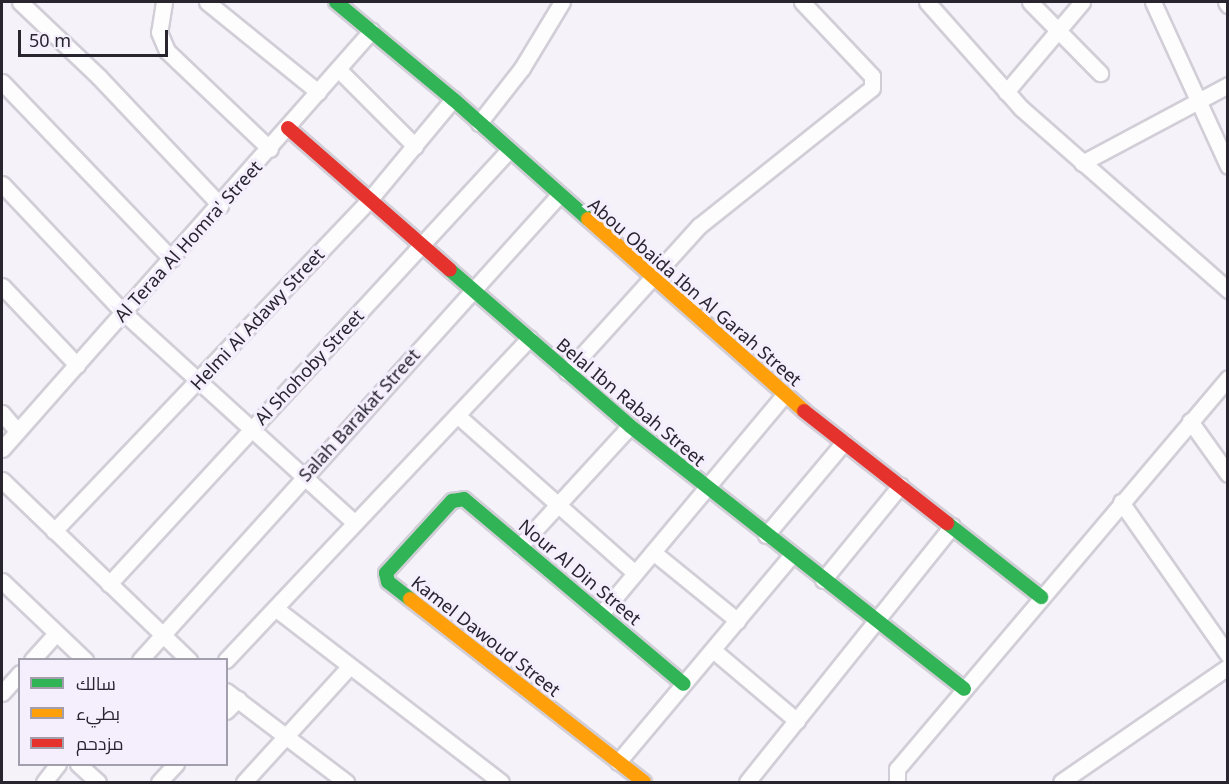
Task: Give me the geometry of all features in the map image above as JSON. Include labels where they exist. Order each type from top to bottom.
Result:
[{"type":"street","points":[[20,2],[99,76],[220,205]]},
{"type":"street","points":[[164,2],[159,32],[167,51],[270,149]]},
{"type":"street","points":[[207,2],[318,92]]},
{"type":"street","name":"Abou Obaida Ibn Al Garah Street","points":[[336,2],[453,99],[784,394],[1041,597]]},
{"type":"street","points":[[479,123],[522,68],[562,2]]},
{"type":"street","points":[[567,372],[699,226],[872,88],[872,76],[802,2]]},
{"type":"street","points":[[927,2],[1006,92],[1082,163],[1227,290]]},
{"type":"street","points":[[1030,2],[1100,73]]},
{"type":"street","points":[[1006,92],[1082,2]]},
{"type":"street","points":[[1153,2],[1227,166]]},
{"type":"street","name":"Al Teraa Al Homra' Street","points":[[2,449],[270,149],[371,31]]},
{"type":"street","points":[[338,69],[415,146]]},
{"type":"street","points":[[2,82],[172,259]]},
{"type":"street","points":[[1082,163],[1196,99],[1227,85]]},
{"type":"street","name":"Helmi Al Adawy Street","points":[[54,531],[370,199],[453,99]]},
{"type":"street","name":"Belal Ibn Rabah Street","points":[[288,128],[630,426],[964,689]]},
{"type":"street","name":"Al Shohoby Street","points":[[109,584],[509,150]]},
{"type":"street","points":[[2,184],[124,313],[355,523]]},
{"type":"street","name":"Salah Barakat Street","points":[[142,658],[159,635],[559,195]]},
{"type":"street","points":[[2,286],[77,365]]},
{"type":"street","points":[[228,658],[529,338]]},
{"type":"street","points":[[897,783],[897,768],[1227,378]]},
{"type":"street","points":[[601,614],[784,394]]},
{"type":"street","points":[[2,414],[17,431]]},
{"type":"street","points":[[457,415],[635,573]]},
{"type":"street","points":[[1190,421],[1227,474]]},
{"type":"street","points":[[520,546],[556,503],[630,426]]},
{"type":"street","points":[[766,535],[844,442]]},
{"type":"street","points":[[2,480],[159,635],[187,658]]},
{"type":"street","points":[[824,580],[900,486]]},
{"type":"street","name":"Nour Al Din Street","points":[[450,503],[464,499],[684,684]]},
{"type":"street","points":[[1121,502],[1227,655]]},
{"type":"street","name":"Kamel Dawoud Street","points":[[450,503],[387,570],[386,579],[644,783]]},
{"type":"street","points":[[747,783],[951,526]]},
{"type":"street","points":[[653,552],[738,621]]},
{"type":"street","points":[[618,762],[792,555]]},
{"type":"street","points":[[2,581],[83,658]]},
{"type":"street","points":[[275,608],[501,783]]},
{"type":"street","points":[[34,658],[56,633]]},
{"type":"street","points":[[713,650],[796,721]]},
{"type":"street","points":[[244,783],[349,667]]},
{"type":"street","points":[[1061,783],[1227,667]]},
{"type":"street","points":[[2,693],[18,675]]},
{"type":"street","points":[[232,695],[346,783]]},
{"type":"street","points":[[44,783],[57,766]]},
{"type":"street","points":[[79,766],[98,783]]},
{"type":"street","points":[[159,783],[172,766]]},
{"type":"traffic: fast","points":[[336,2],[453,99],[588,219]]},
{"type":"traffic: fast","points":[[450,270],[630,426],[964,689]]},
{"type":"traffic: fast","points":[[410,599],[388,582],[386,573],[452,501],[464,499],[684,684]]},
{"type":"traffic: fast","points":[[947,523],[1041,597]]},
{"type":"traffic: slow","points":[[588,219],[804,411]]},
{"type":"traffic: slow","points":[[410,599],[644,782]]},
{"type":"traffic: jam","points":[[288,128],[450,270]]},
{"type":"traffic: jam","points":[[804,411],[947,523]]}]
